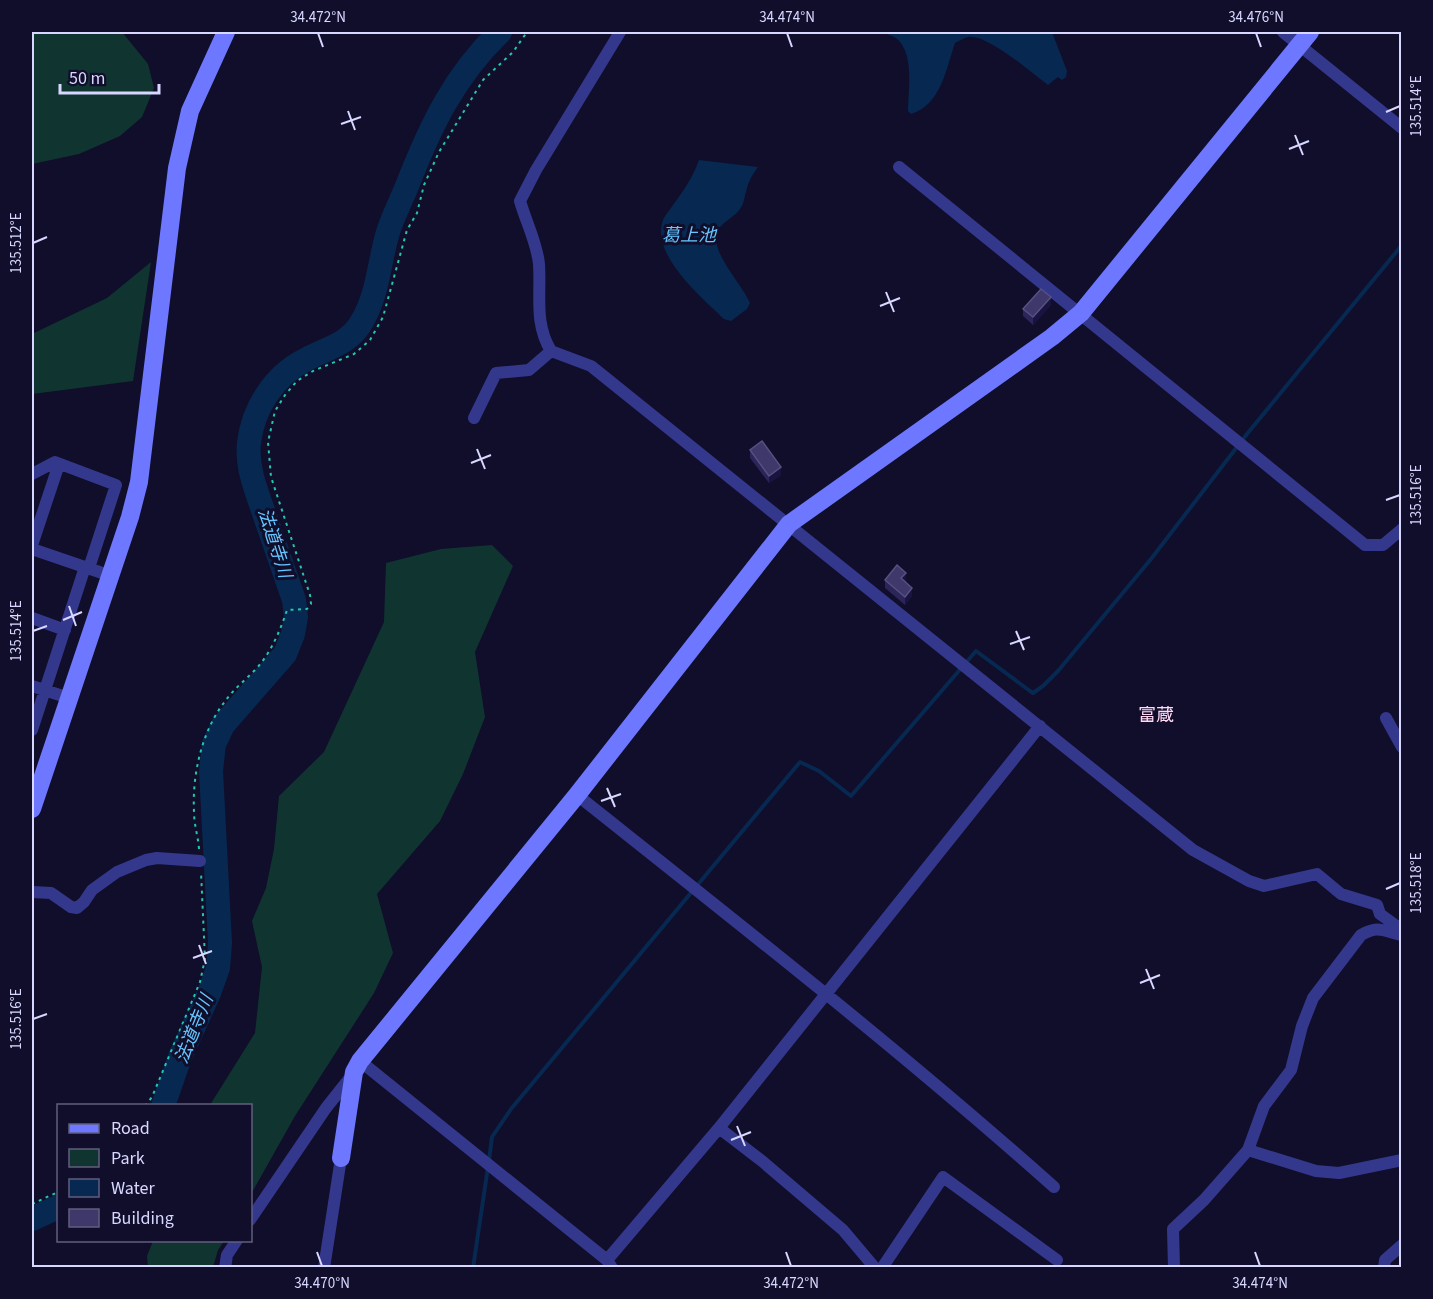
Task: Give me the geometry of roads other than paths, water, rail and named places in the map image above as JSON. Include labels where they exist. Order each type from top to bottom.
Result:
[{"type":"street","points":[[32,809],[111,576],[139,482],[177,168],[190,111],[226,32]]},
{"type":"street","points":[[620,32],[536,170],[520,201],[539,263],[540,319],[543,338],[551,351],[591,366],[1193,850],[1249,881],[1264,886],[1317,874],[1341,894],[1377,905],[1380,914],[1401,933]]},
{"type":"street","points":[[1283,32],[1304,38],[1401,128]]},
{"type":"street","points":[[252,1217],[357,1066],[577,795],[789,524],[1081,314],[1304,38]]},
{"type":"street","points":[[899,167],[1365,545],[1383,545],[1401,529]]},
{"type":"street","points":[[474,418],[496,373],[530,370],[551,351]]},
{"type":"street","points":[[32,474],[55,462],[116,485],[32,730]]},
{"type":"street","points":[[59,464],[32,547],[111,576]]},
{"type":"street","points":[[32,618],[65,630]]},
{"type":"street","points":[[32,686],[69,698]]},
{"type":"street","points":[[1386,718],[1401,747]]},
{"type":"street","points":[[357,1066],[609,1264],[1040,726]]},
{"type":"street","points":[[577,795],[826,993],[1054,1187]]},
{"type":"street","points":[[32,892],[51,893],[71,908],[76,908],[84,902],[92,890],[117,872],[146,860],[157,858],[200,861]]},
{"type":"street","points":[[1174,1268],[1173,1229],[1204,1200],[1248,1150],[1264,1106],[1291,1070],[1302,1026],[1313,998],[1361,935],[1372,929],[1401,933]]},
{"type":"street","points":[[324,1268],[357,1066]]},
{"type":"street","points":[[719,1128],[762,1161],[843,1230],[875,1268]]},
{"type":"street","points":[[1248,1150],[1316,1171],[1339,1173],[1401,1160]]},
{"type":"street","points":[[882,1268],[943,1176],[1057,1260]]},
{"type":"street","points":[[225,1268],[227,1255],[236,1242]]},
{"type":"street","points":[[1384,1268],[1385,1260],[1401,1245]]},
{"type":"water","points":[[879,32],[1052,32],[1067,71],[1066,77],[1062,80],[1058,77],[1048,85],[997,48],[976,38],[968,37],[955,43],[945,75],[936,94],[929,103],[911,114],[908,111],[909,72],[906,53],[896,38]]},
{"type":"water","name":"葛上池","points":[[699,160],[758,167],[749,182],[741,207],[721,225],[717,232],[716,240],[722,258],[750,303],[747,309],[731,321],[724,319],[680,274],[664,247],[661,233],[664,218],[688,183]]},
{"type":"waterway","name":"法道寺川","points":[[164,1104],[180,1057],[218,968],[220,943],[211,771],[214,744],[223,725],[285,654],[293,634],[296,617],[294,600],[251,473],[249,463],[251,430],[267,394],[284,375],[305,360],[343,341],[361,323],[375,290],[390,226],[434,123],[469,66],[500,32]]},
{"type":"waterway","points":[[489,1160],[492,1137],[511,1109],[800,762],[819,771],[851,796],[976,651],[1033,693],[1043,686],[1151,559],[1247,434],[1402,245]]},
{"type":"waterway","points":[[473,1268],[488,1167]]},
{"type":"waterway","name":"法道寺川","points":[[32,1219],[57,1207]]},
{"type":"district","name":"富蔵","points":[[1156,715]]}]
